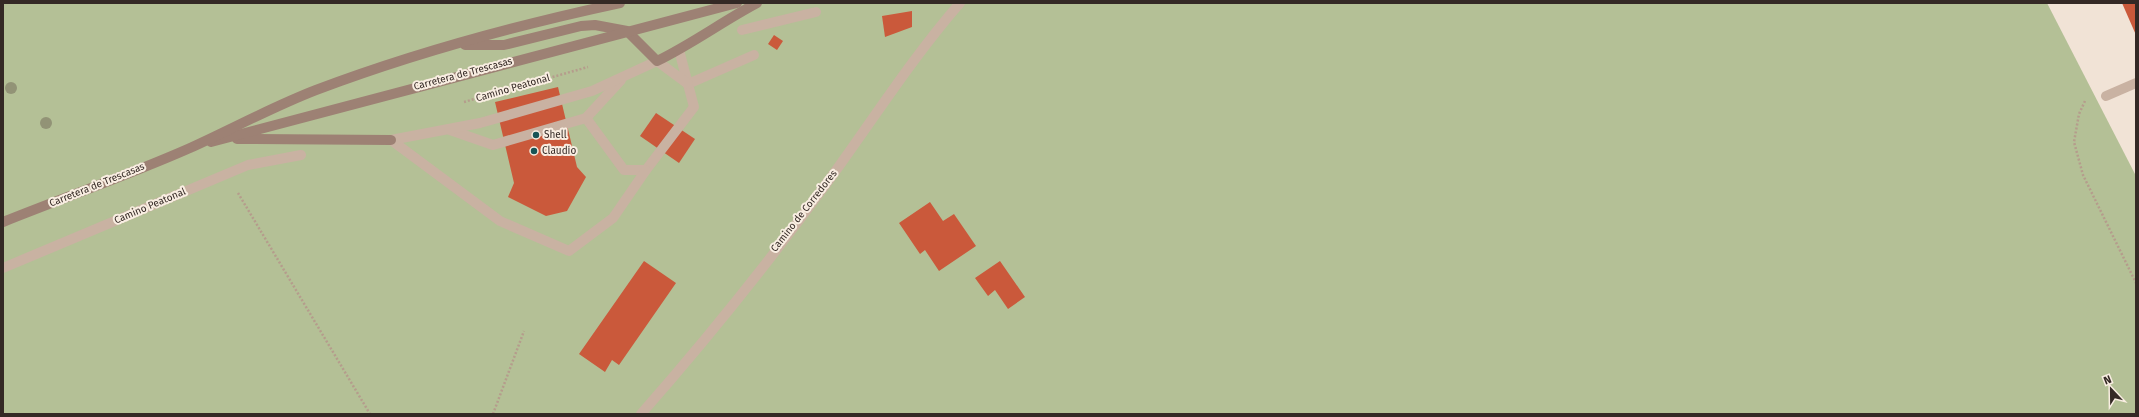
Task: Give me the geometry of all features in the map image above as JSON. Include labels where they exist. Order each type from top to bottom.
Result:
[{"type":"street","name":"Carretera de Trescasas","points":[[3,222],[190,148],[263,111],[391,63],[513,28],[620,3]]},
{"type":"street","name":"Carretera de Trescasas","points":[[190,148],[737,3]]},
{"type":"street","points":[[225,139],[391,140],[449,130],[592,91],[679,50],[729,18],[757,3]]},
{"type":"street","name":"Camino de Corredores","points":[[641,414],[696,351],[832,177],[924,48],[960,3]]},
{"type":"street","points":[[742,30],[816,12]]},
{"type":"street","points":[[455,45],[504,46],[581,26],[596,25],[627,31],[657,61],[688,84]]},
{"type":"street","points":[[391,140],[500,221],[569,251],[613,218],[646,170],[694,107],[679,50]]},
{"type":"street","points":[[688,84],[754,55]]},
{"type":"street","points":[[449,130],[493,145],[586,118],[625,75]]},
{"type":"street","points":[[2106,96],[2136,83]]},
{"type":"street","points":[[586,118],[624,170],[646,170]]},
{"type":"street","name":"Camino Peatonal","points":[[3,268],[248,165],[301,155]]},
{"type":"path","name":"Camino Peatonal","points":[[457,104],[591,66]]},
{"type":"path","points":[[2106,96],[2087,96],[2079,114],[2074,142],[2082,175],[2136,283]]},
{"type":"path","points":[[226,174],[370,414]]},
{"type":"path","points":[[493,414],[524,331]]},
{"type":"green space","points":[[3,3],[2047,3],[2136,176],[2136,414],[3,414]]},
{"type":"building","points":[[2122,3],[2136,3],[2136,35]]},
{"type":"building","points":[[912,11],[912,27],[885,37],[882,16]]},
{"type":"building","points":[[774,35],[783,41],[777,50],[768,44]]},
{"type":"building","name":"Shell","points":[[558,87],[577,167],[586,177],[567,211],[546,216],[508,197],[514,183],[495,102]]},
{"type":"building","points":[[656,113],[695,139],[679,163],[640,136]]},
{"type":"building","points":[[930,202],[943,221],[954,214],[976,246],[939,271],[925,250],[920,254],[899,223]]},
{"type":"building","points":[[644,261],[676,283],[619,365],[612,360],[605,372],[579,354]]},
{"type":"building","points":[[1000,261],[1025,297],[1008,309],[995,290],[988,296],[975,278]]},
{"type":"place","name":"Shell","points":[[536,135]]},
{"type":"place","name":"Claudio","points":[[534,151]]}]
